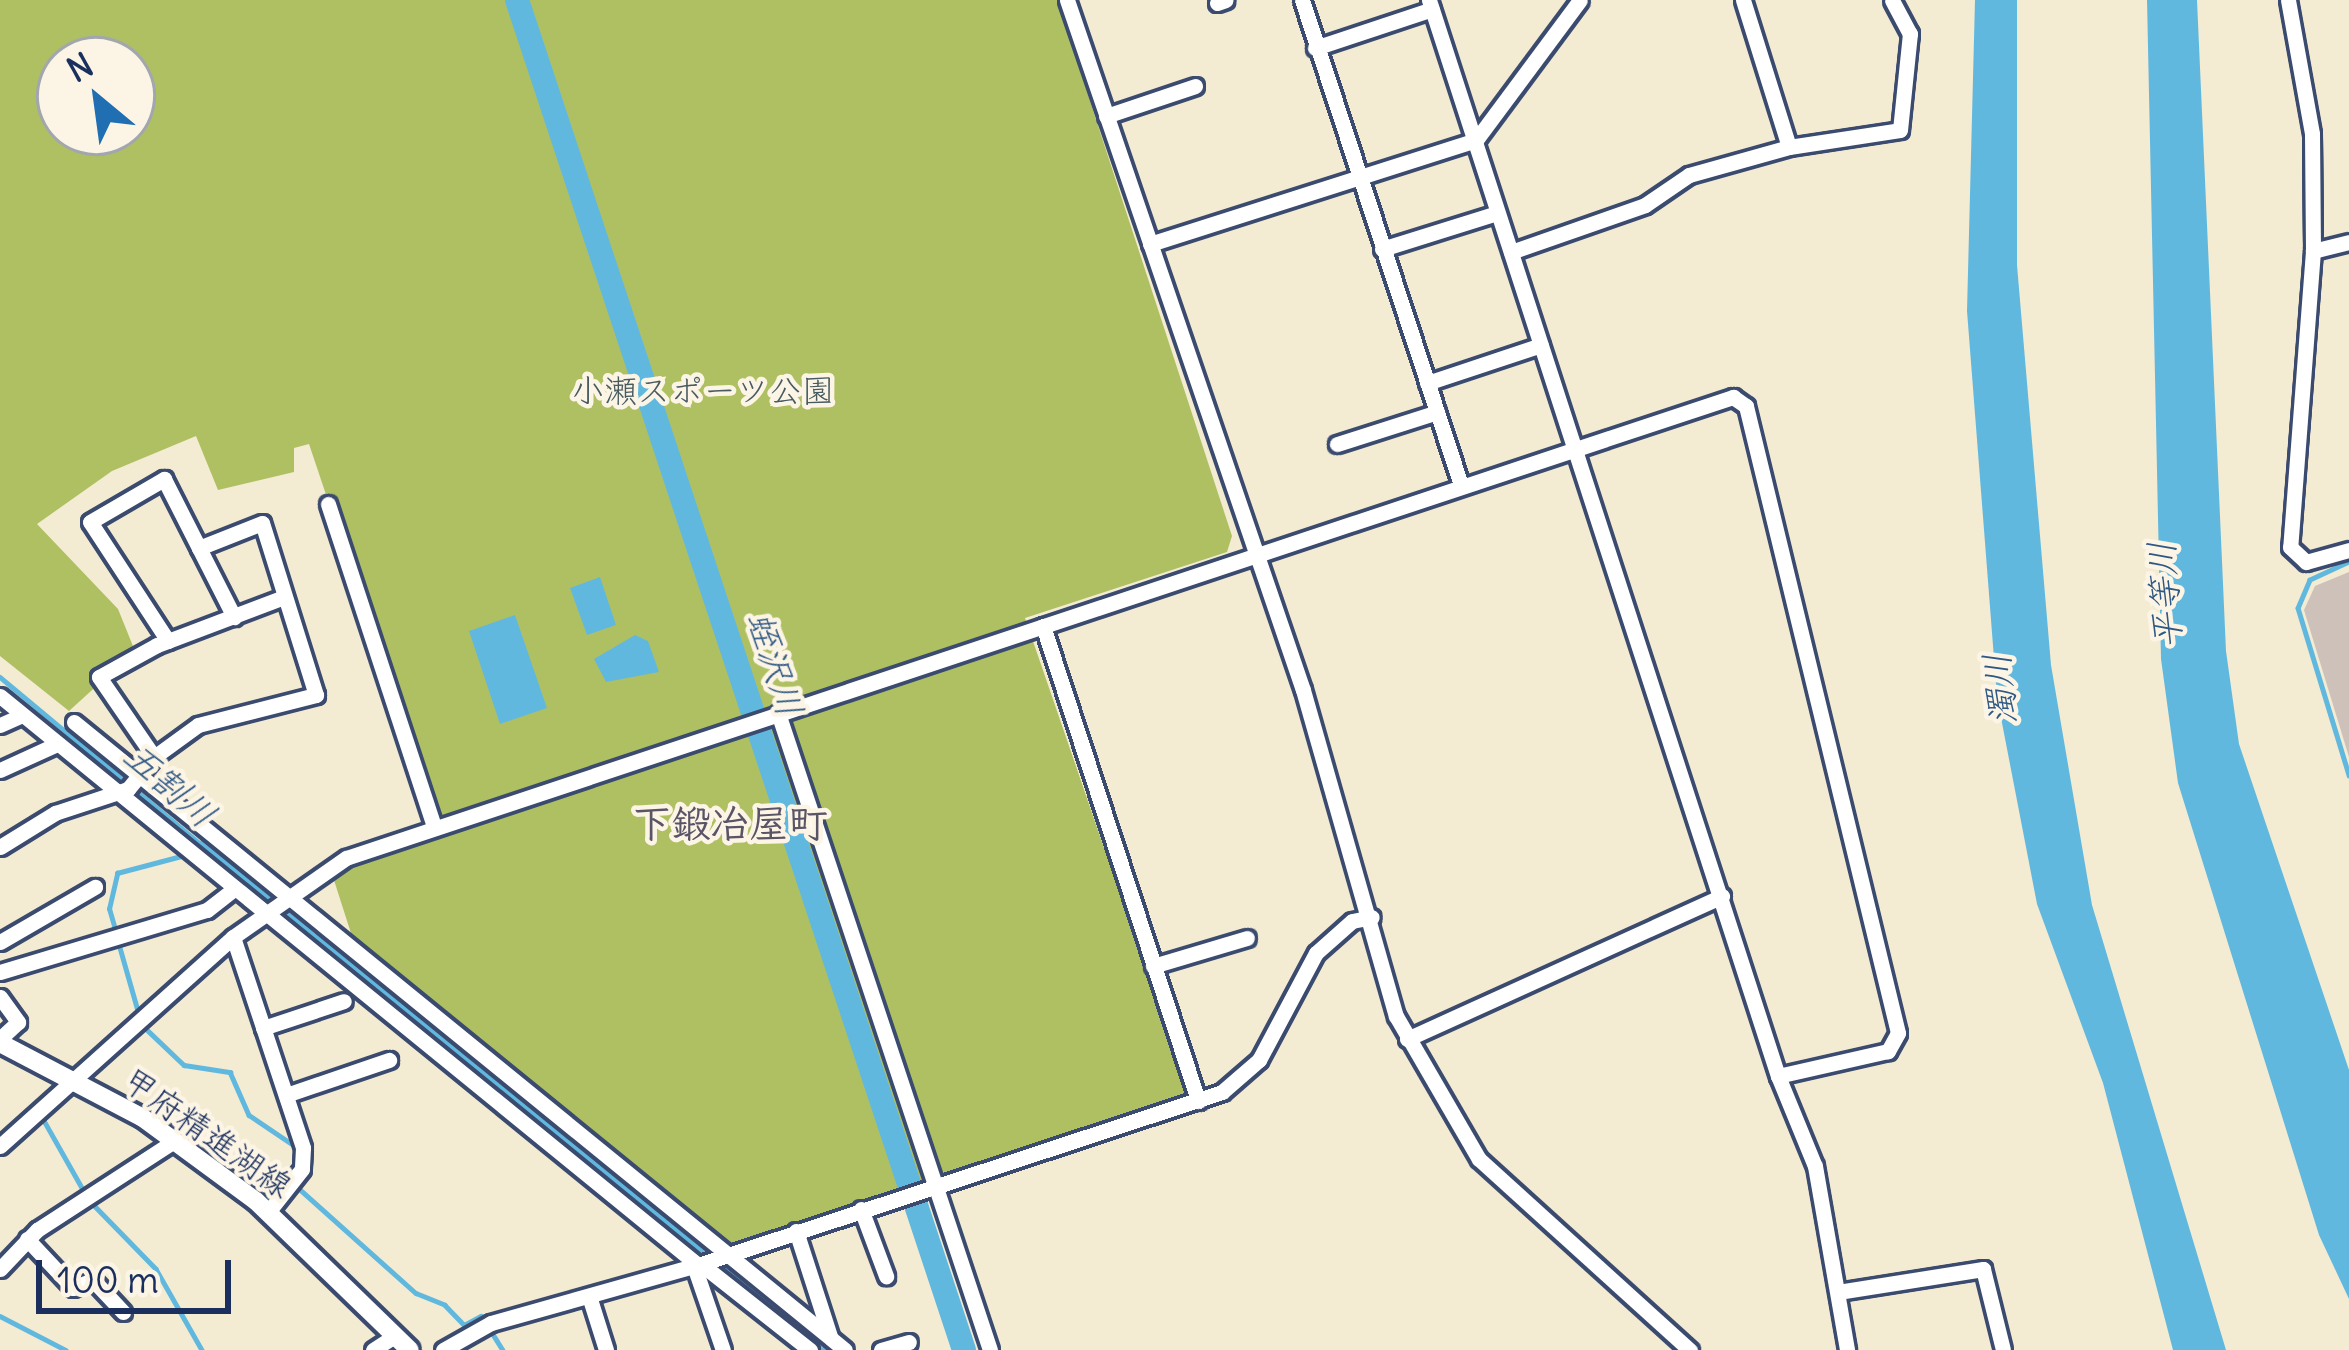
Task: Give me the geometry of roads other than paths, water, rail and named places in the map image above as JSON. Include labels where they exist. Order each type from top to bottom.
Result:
[{"type":"main road","name":"甲府精進湖線","points":[[0,1041],[174,1141],[269,1211],[403,1343]]},
{"type":"street","points":[[1067,0],[1256,555],[1407,1039],[1492,1173],[1690,1350]]},
{"type":"street","points":[[1302,0],[1460,482]]},
{"type":"street","points":[[1150,244],[1476,140],[1580,0]]},
{"type":"street","points":[[1743,0],[1790,147]]},
{"type":"street","points":[[1511,252],[1645,205],[1690,175],[1790,147],[1900,130],[1910,34],[1892,0]]},
{"type":"street","points":[[2288,0],[2308,100],[2313,250],[2289,536],[2295,557],[2314,561],[2349,550]]},
{"type":"street","points":[[1315,48],[1430,5],[1778,1076],[1815,1166],[1847,1350]]},
{"type":"street","points":[[1106,116],[1196,86]]},
{"type":"street","points":[[1382,249],[1497,213]]},
{"type":"street","points":[[2313,250],[2349,242]]},
{"type":"street","points":[[1427,383],[1541,345]]},
{"type":"street","points":[[0,1146],[233,938],[346,858],[1256,555],[1460,482],[1733,397],[1746,406],[1898,1033],[1888,1051],[1778,1076]]},
{"type":"street","points":[[1337,444],[1437,412]]},
{"type":"street","points":[[168,641],[90,522],[164,479],[234,617]]},
{"type":"street","points":[[328,505],[434,827]]},
{"type":"street","points":[[0,847],[56,813],[130,784],[154,757],[198,725],[316,695],[262,523],[199,548]]},
{"type":"street","points":[[154,757],[99,677],[168,641],[284,597]]},
{"type":"street","points":[[1043,626],[1198,1101]]},
{"type":"street","points":[[0,697],[57,744],[130,784],[484,1086],[810,1350]]},
{"type":"street","points":[[0,725],[22,715]]},
{"type":"street","points":[[774,715],[929,1187],[990,1350]]},
{"type":"street","points":[[74,722],[182,848],[234,889],[275,904],[501,1064],[845,1350]]},
{"type":"street","points":[[0,770],[57,744]]},
{"type":"street","points":[[0,942],[95,887]]},
{"type":"street","points":[[0,972],[207,910],[234,889]]},
{"type":"street","points":[[1407,1039],[1722,896]]},
{"type":"street","points":[[443,1350],[484,1325],[699,1264],[1198,1101],[1249,1073],[1316,953],[1352,921],[1372,917]]},
{"type":"street","points":[[233,938],[303,1148],[302,1168],[269,1211]]},
{"type":"street","points":[[1153,966],[1247,938]]},
{"type":"street","points":[[0,997],[18,1022],[0,1041]]},
{"type":"street","points":[[263,1028],[344,1001]]},
{"type":"street","points":[[286,1095],[389,1060]]},
{"type":"street","points":[[484,1086],[501,1064]]},
{"type":"street","points":[[0,1269],[27,1239],[174,1141]]},
{"type":"street","points":[[861,1209],[886,1276]]},
{"type":"street","points":[[796,1231],[830,1336]]},
{"type":"street","points":[[27,1239],[73,1288],[93,1280],[123,1312]]},
{"type":"street","points":[[699,1264],[723,1350]]},
{"type":"street","points":[[1838,1292],[1983,1269],[2003,1350]]},
{"type":"street","points":[[589,1296],[606,1350]]},
{"type":"street","points":[[881,1350],[909,1342]]},
{"type":"street","points":[[373,1350],[403,1343]]},
{"type":"water","name":"濁川","points":[[1975,0],[2017,0],[2017,265],[2051,665],[2092,905],[2226,1350],[2173,1350],[2103,1083],[2037,904],[1997,697],[1967,311]]},
{"type":"water","name":"平等川","points":[[2147,0],[2197,0],[2226,651],[2239,744],[2349,1070],[2349,1299],[2319,1235],[2178,783],[2161,659]]},
{"type":"water","points":[[600,577],[616,625],[587,635],[570,588]]},
{"type":"water","points":[[515,615],[547,708],[500,724],[469,631]]},
{"type":"water","points":[[635,635],[648,641],[659,672],[606,682],[594,659]]},
{"type":"waterway","name":"蛭沢川","points":[[517,0],[964,1350]]},
{"type":"waterway","points":[[2349,562],[2310,580],[2298,608],[2349,775]]},
{"type":"waterway","name":"五割川","points":[[0,677],[208,850],[202,851]]},
{"type":"waterway","points":[[208,850],[824,1350]]},
{"type":"waterway","name":"五割川","points":[[116,933],[109,909],[117,873],[185,855]]},
{"type":"waterway","name":"五割川","points":[[119,944],[139,1014]]},
{"type":"waterway","name":"五割川","points":[[142,1025],[184,1065],[230,1072],[249,1115],[295,1146]]},
{"type":"waterway","name":"五割川","points":[[42,1117],[89,1200],[156,1269],[202,1350]]},
{"type":"waterway","name":"五割川","points":[[295,1185],[416,1293],[445,1305],[464,1325],[481,1316],[484,1322]]},
{"type":"waterway","points":[[0,1316],[66,1350]]},
{"type":"waterway","name":"五割川","points":[[491,1331],[503,1350]]},
{"type":"district","name":"下鍛冶屋町","points":[[730,824]]},
{"type":"park label","name":"小瀬スポーツ公園","points":[[703,391]]}]
